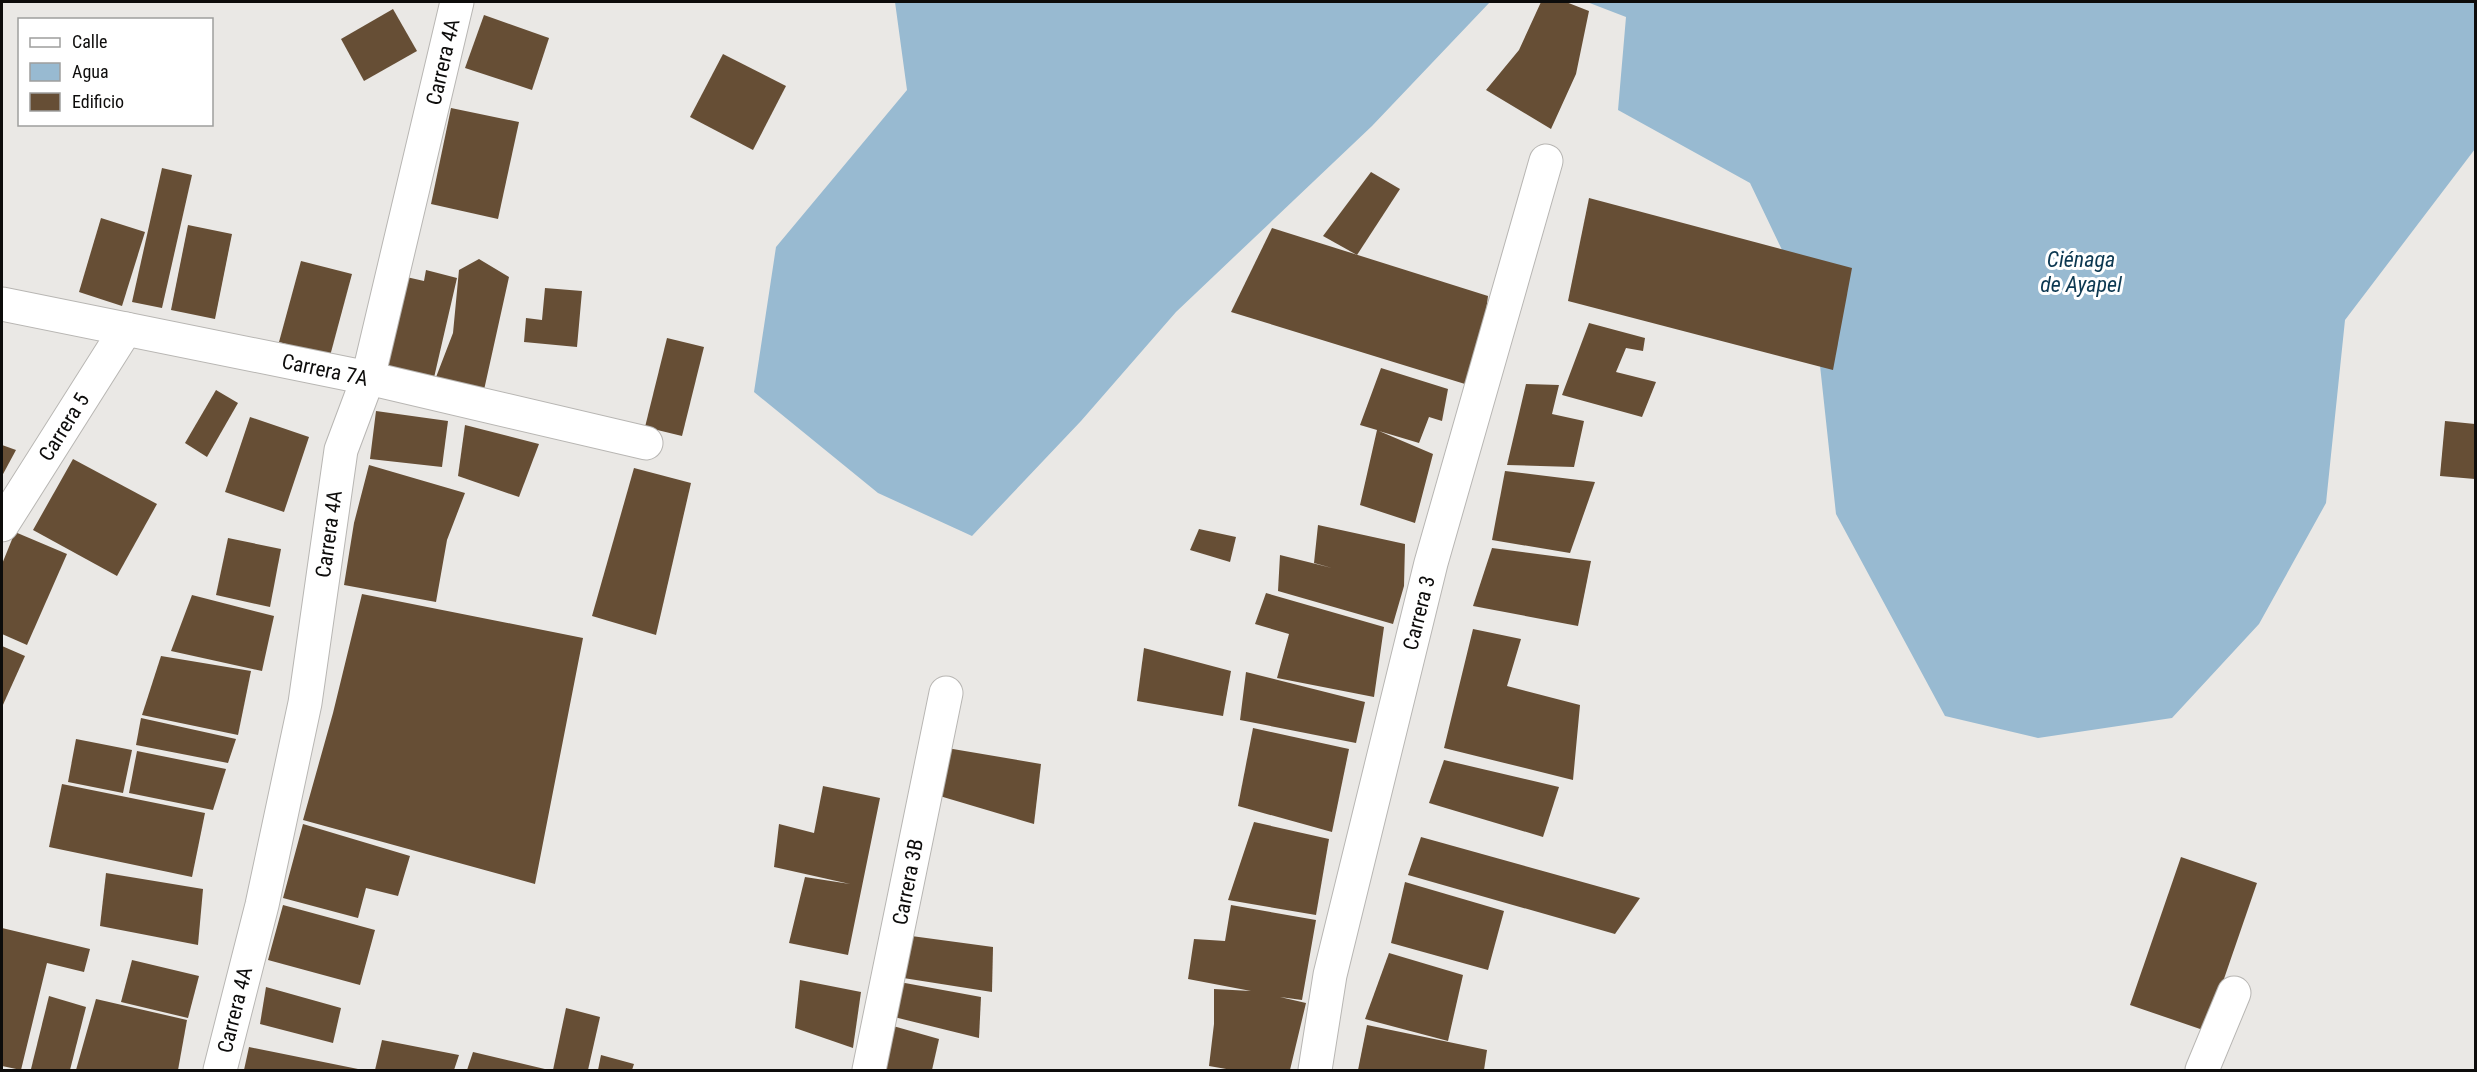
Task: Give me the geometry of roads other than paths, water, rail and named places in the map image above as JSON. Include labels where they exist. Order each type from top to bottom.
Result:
[{"type":"street","name":"Carrera 4A","points":[[220,1071],[261,905],[305,703],[341,450],[369,378],[457,2]]},
{"type":"street","name":"Carrera 3","points":[[1316,1071],[1330,975],[1431,563],[1546,161]]},
{"type":"street","name":"Carrera 7A","points":[[2,304],[369,378],[646,443]]},
{"type":"street","name":"Carrera 5","points":[[2,525],[126,329]]},
{"type":"street","name":"Carrera 3B","points":[[869,1071],[946,693]]},
{"type":"street","points":[[2202,1071],[2234,993]]},
{"type":"water","points":[[895,2],[1490,2],[1372,126],[1176,312],[1081,421],[972,536],[878,493],[754,392],[776,247],[907,90]]},
{"type":"water","name":"Ciénaga de Ayapel","points":[[1587,2],[2475,2],[2475,149],[2345,320],[2326,503],[2259,624],[2172,718],[2038,738],[1945,716],[1836,514],[1815,319],[1750,183],[1618,110],[1626,17]]}]
